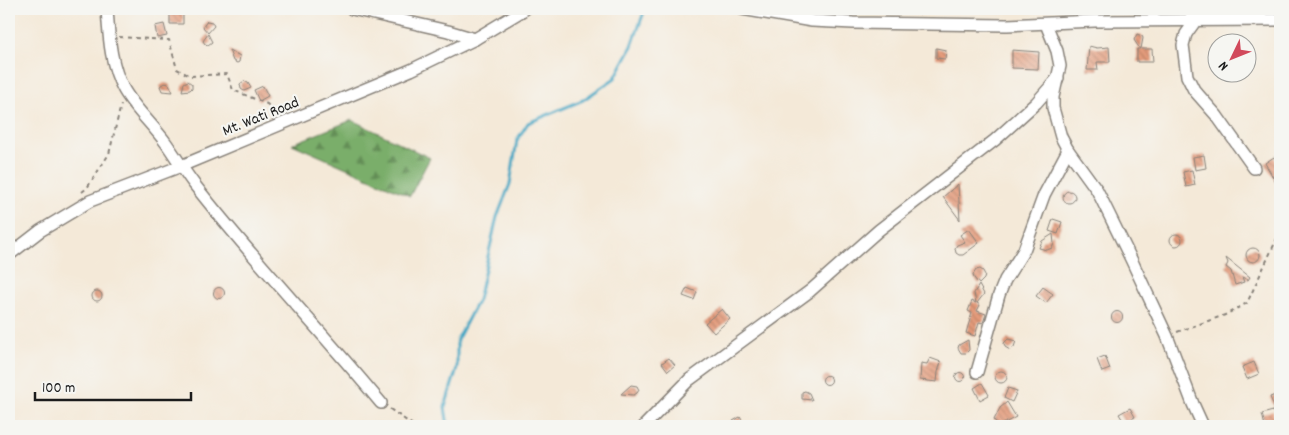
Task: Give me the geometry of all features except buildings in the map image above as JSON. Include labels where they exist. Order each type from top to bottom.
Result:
[{"type":"street","points":[[107,9],[113,59],[124,90],[166,142],[192,182],[290,299],[335,347],[381,403]]},
{"type":"street","points":[[352,9],[475,39]]},
{"type":"street","name":"Mt. Wati Road","points":[[9,255],[40,232],[90,201],[181,166],[403,74],[475,39],[525,9]]},
{"type":"street","points":[[742,9],[812,21],[853,23],[1046,24],[1095,21],[1280,20]]},
{"type":"street","points":[[1092,9],[1095,21]]},
{"type":"street","points":[[1196,20],[1186,34],[1183,45],[1187,76],[1194,90],[1218,116],[1254,168]]},
{"type":"street","points":[[1046,24],[1057,52],[1060,66],[1053,97],[1053,108],[1061,137],[1068,150],[1097,190],[1167,336],[1202,426]]},
{"type":"street","points":[[644,426],[689,380],[799,299],[879,230],[995,140],[1036,103],[1058,78]]},
{"type":"street","points":[[977,372],[1005,280],[1024,250],[1044,195],[1068,150]]},
{"type":"path","points":[[109,37],[169,40],[177,69],[190,76],[227,74],[233,90],[267,104],[286,122]]},
{"type":"path","points":[[80,194],[87,188],[109,154],[124,90]]},
{"type":"path","points":[[1167,336],[1225,315],[1247,303],[1280,232]]},
{"type":"path","points":[[381,403],[414,426]]},
{"type":"green space","points":[[352,120],[430,158],[410,196],[292,144]]},
{"type":"waterway","points":[[448,426],[445,407],[457,368],[457,340],[478,300],[497,217],[510,184],[517,140],[528,123],[583,100],[615,78],[632,46],[645,9]]}]
